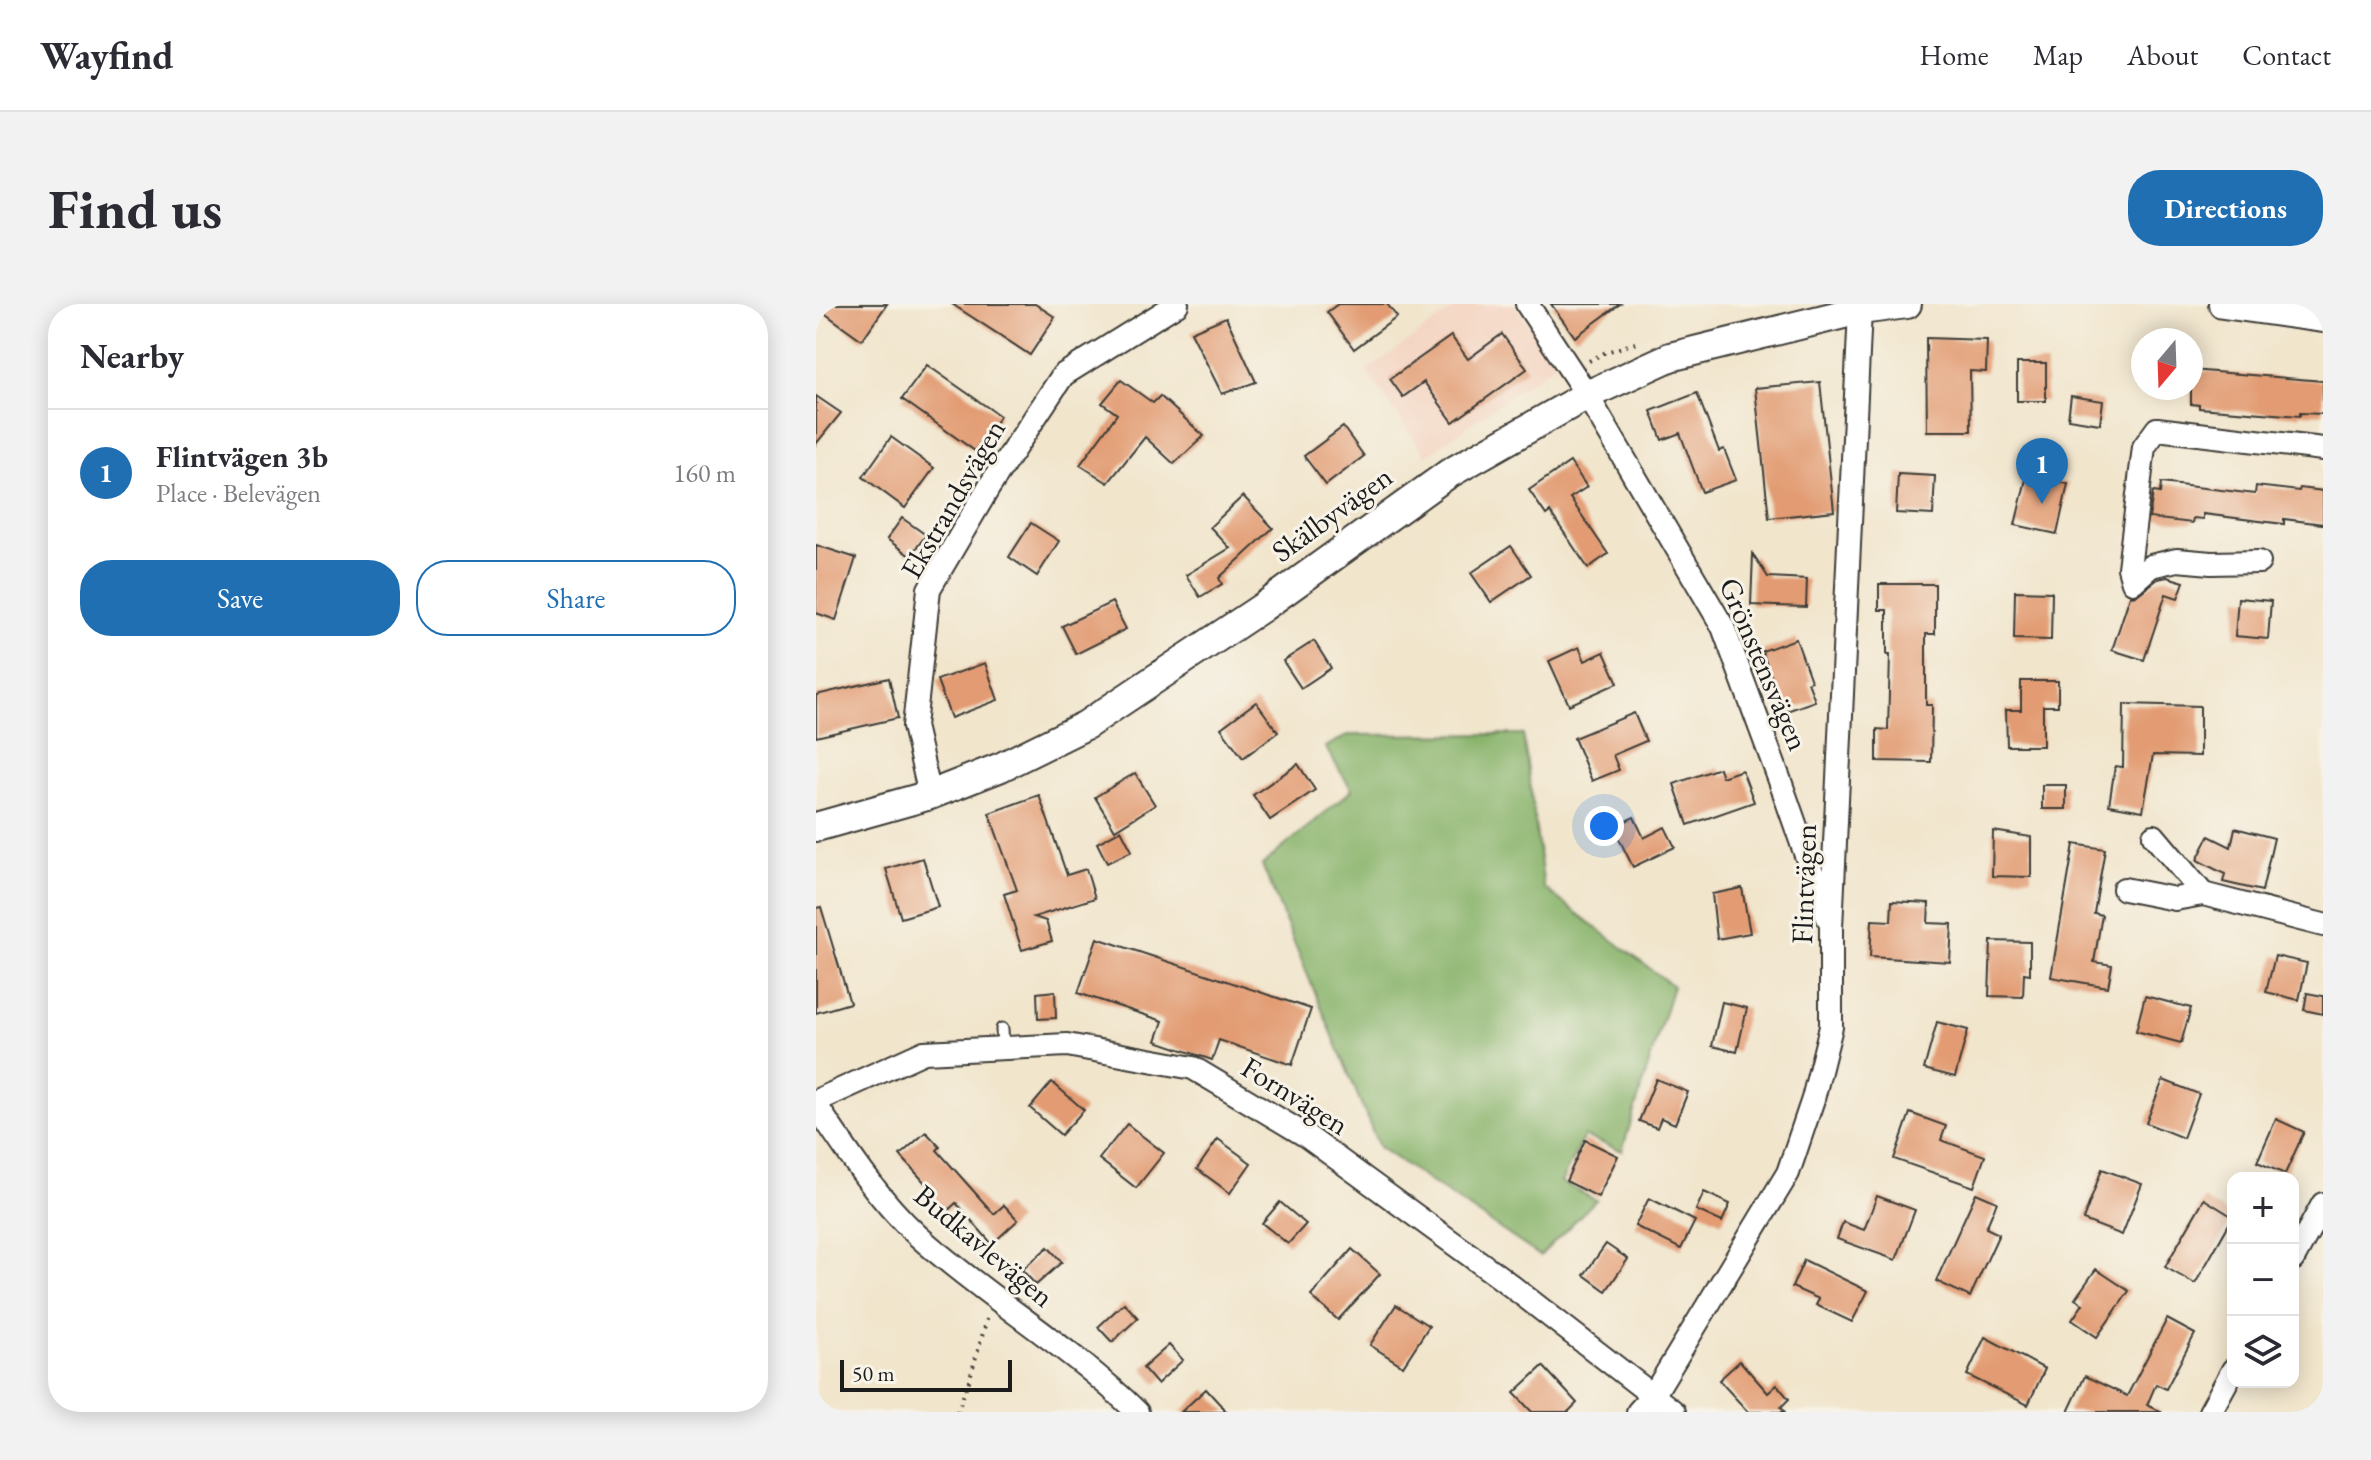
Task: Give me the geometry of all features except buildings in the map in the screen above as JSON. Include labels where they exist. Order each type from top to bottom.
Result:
[{"type":"street","name":"Ekstrandsvägen","points":[[930,795],[914,726],[929,589],[989,487],[1063,375],[1177,304]]},
{"type":"street","name":"Grönstensvägen","points":[[1527,304],[1587,395],[1723,627],[1831,928]]},
{"type":"street","name":"Skälbyvägen","points":[[816,827],[930,795],[1001,767],[1086,725],[1263,607],[1448,474],[1587,395],[1670,357],[1862,307],[1907,304]]},
{"type":"street","points":[[2223,304],[2323,318]]},
{"type":"street","name":"Flintvägen","points":[[1638,1412],[1654,1394],[1788,1173],[1813,1099],[1831,1027],[1831,928],[1862,307]]},
{"type":"street","points":[[2259,562],[2177,560],[2151,566],[2133,582],[2129,568],[2144,447],[2157,429],[2323,449]]},
{"type":"street","points":[[2154,836],[2203,894]]},
{"type":"street","points":[[2203,894],[2206,871]]},
{"type":"street","points":[[2124,889],[2175,899],[2203,894],[2323,925]]},
{"type":"street","name":"Fornvägen","points":[[816,1103],[924,1052],[1002,1038],[1067,1045],[1193,1068],[1305,1135],[1674,1412]]},
{"type":"street","name":"Budkavlevägen","points":[[816,1103],[848,1153],[915,1233],[1002,1305],[1094,1374],[1137,1412]]},
{"type":"street","points":[[2299,1248],[2323,1204]]},
{"type":"street","points":[[2210,1412],[2227,1381]]},
{"type":"path","points":[[957,1412],[988,1314]]},
{"type":"shaded area","points":[[1460,304],[1514,304],[1556,363],[1426,456],[1366,371]]},
{"type":"green space","points":[[1523,734],[1544,888],[1673,986],[1622,1151],[1584,1136],[1561,1182],[1596,1200],[1540,1256],[1379,1147],[1262,865],[1352,790],[1325,747],[1349,735]]},
{"type":"place","name":"Flintvägen 3b","points":[[2042,504]]}]
